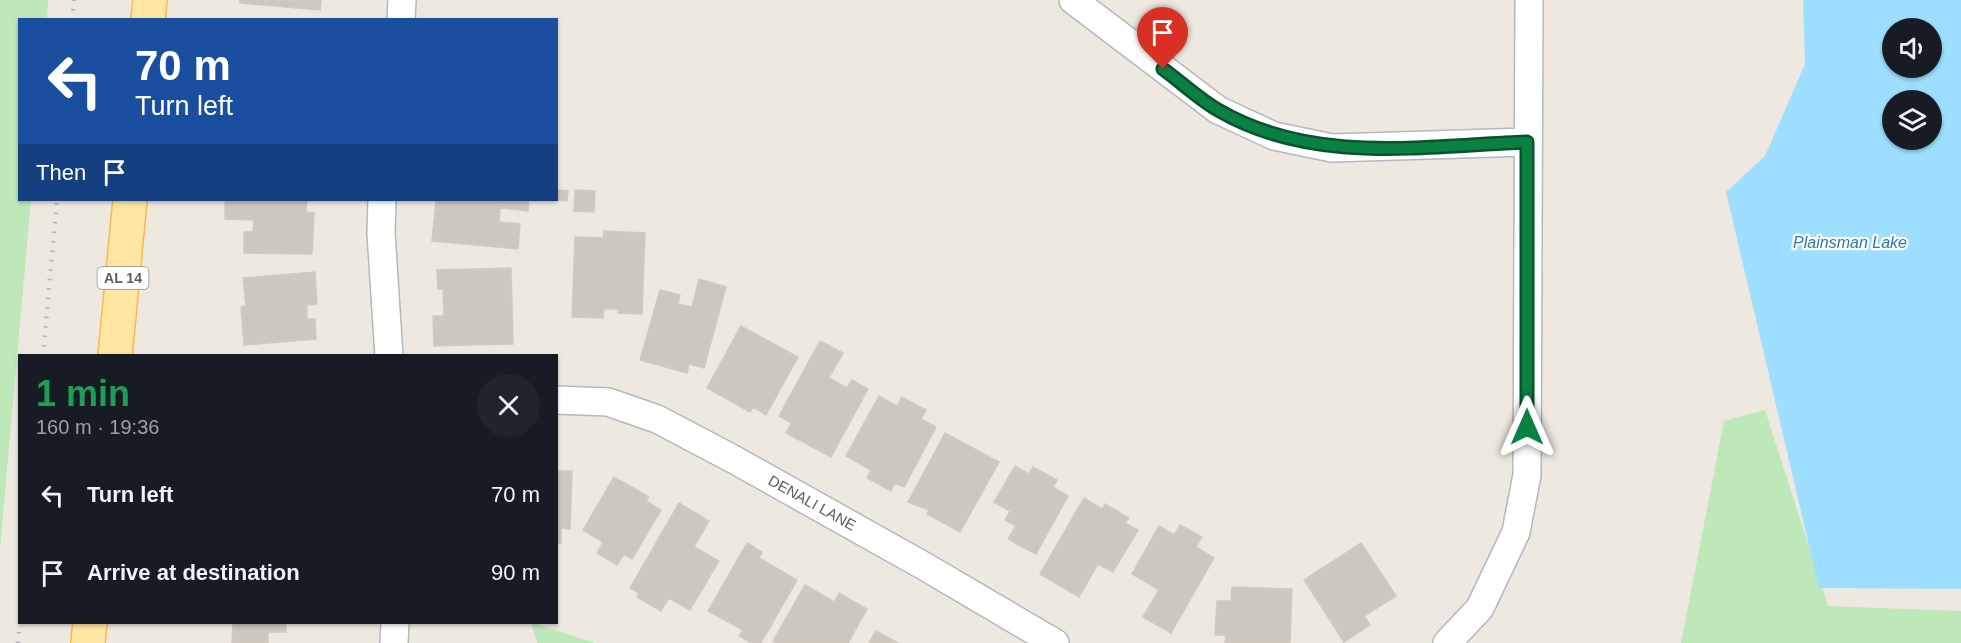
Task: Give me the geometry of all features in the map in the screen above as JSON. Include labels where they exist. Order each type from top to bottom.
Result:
[{"type":"main road","points":[[148,18],[150,0]]},
{"type":"main road","name":"AL 14","points":[[115,354],[130,201]]},
{"type":"main road","points":[[88,643],[90,624]]},
{"type":"street","points":[[400,18],[402,0]]},
{"type":"street","points":[[1073,0],[1218,110],[1274,136],[1332,148],[1527,142]]},
{"type":"street","points":[[1448,643],[1480,608],[1511,543],[1516,532],[1527,475],[1529,0]]},
{"type":"street","points":[[382,201],[381,233],[389,354]]},
{"type":"street","name":"DENALI LANE","points":[[558,399],[608,402],[657,419],[924,566],[1055,643]]},
{"type":"street","points":[[394,643],[395,624]]},
{"type":"green space","points":[[0,0],[48,0],[47,18],[18,18],[18,201],[31,201],[0,549]]},
{"type":"green space","points":[[1765,410],[1828,606],[1961,611],[1961,643],[1681,643],[1724,421]]},
{"type":"green space","points":[[531,624],[595,643],[537,643]]},
{"type":"water","name":"Plainsman Lake","points":[[1803,0],[1961,0],[1961,589],[1819,588],[1726,192],[1765,156],[1805,64]]},
{"type":"building","points":[[240,0],[321,0],[320,10],[240,3]]},
{"type":"building","points":[[558,190],[568,191],[567,201],[558,200]]},
{"type":"building","points":[[575,190],[595,191],[594,212],[574,211]]},
{"type":"building","points":[[225,201],[307,201],[306,212],[314,213],[312,254],[244,253],[244,232],[253,232],[254,220],[225,219]]},
{"type":"building","points":[[436,201],[529,201],[528,211],[500,208],[499,222],[520,224],[518,249],[432,241]]},
{"type":"building","points":[[604,231],[645,233],[642,314],[618,313],[618,309],[604,309],[603,318],[572,317],[575,237],[603,238]]},
{"type":"building","points":[[511,268],[513,344],[434,346],[433,316],[444,316],[443,289],[438,289],[437,270]]},
{"type":"building","points":[[315,272],[317,304],[307,305],[307,319],[315,319],[316,339],[244,345],[241,307],[246,306],[243,278]]},
{"type":"building","points":[[699,279],[726,287],[704,368],[689,364],[687,373],[640,360],[660,290],[680,295],[678,304],[692,307]]},
{"type":"building","points":[[741,326],[798,357],[766,415],[753,407],[750,412],[707,388]]},
{"type":"building","points":[[820,341],[843,353],[829,378],[847,388],[852,380],[868,389],[831,457],[786,433],[791,423],[779,416]]},
{"type":"building","points":[[879,396],[897,406],[902,397],[926,410],[921,419],[936,427],[904,487],[895,483],[891,491],[867,478],[871,470],[846,456]]},
{"type":"building","points":[[945,433],[999,462],[960,532],[927,514],[929,510],[908,502]]},
{"type":"building","points":[[1015,466],[1029,474],[1033,467],[1057,480],[1053,487],[1068,496],[1036,554],[1008,539],[1016,526],[1005,520],[1010,511],[994,502]]},
{"type":"building","points":[[558,471],[572,471],[570,529],[561,528],[561,543],[558,543]]},
{"type":"building","points":[[614,477],[649,497],[646,501],[661,510],[632,559],[624,554],[617,565],[597,553],[603,542],[583,530]]},
{"type":"building","points":[[1084,498],[1102,509],[1105,504],[1129,518],[1125,523],[1138,530],[1113,572],[1098,564],[1079,597],[1040,574]]},
{"type":"building","points":[[679,503],[709,521],[694,547],[719,561],[690,610],[669,598],[661,611],[637,597],[639,593],[630,588]]},
{"type":"building","points":[[1180,525],[1202,537],[1196,547],[1214,558],[1171,633],[1143,617],[1159,590],[1132,574],[1159,526],[1174,535]]},
{"type":"building","points":[[747,543],[762,552],[759,558],[797,580],[761,643],[751,643],[739,636],[743,630],[708,611]]},
{"type":"building","points":[[1361,543],[1396,596],[1364,616],[1370,625],[1344,642],[1304,580]]},
{"type":"building","points":[[805,585],[834,602],[839,593],[867,609],[848,643],[777,643],[773,641]]},
{"type":"building","points":[[1232,587],[1292,589],[1290,643],[1225,643],[1226,635],[1215,635],[1217,601],[1231,601]]},
{"type":"building","points":[[233,624],[286,624],[286,632],[268,632],[268,643],[232,643]]},
{"type":"building","points":[[876,631],[898,643],[869,643]]},
{"type":"railway","points":[[72,18],[74,0]]},
{"type":"railway","points":[[43,354],[57,201]]},
{"type":"railway","points":[[18,643],[20,624]]},
{"type":"route","points":[[1163,69],[1218,110],[1274,136],[1332,148],[1374,149],[1527,142],[1527,427]]}]
